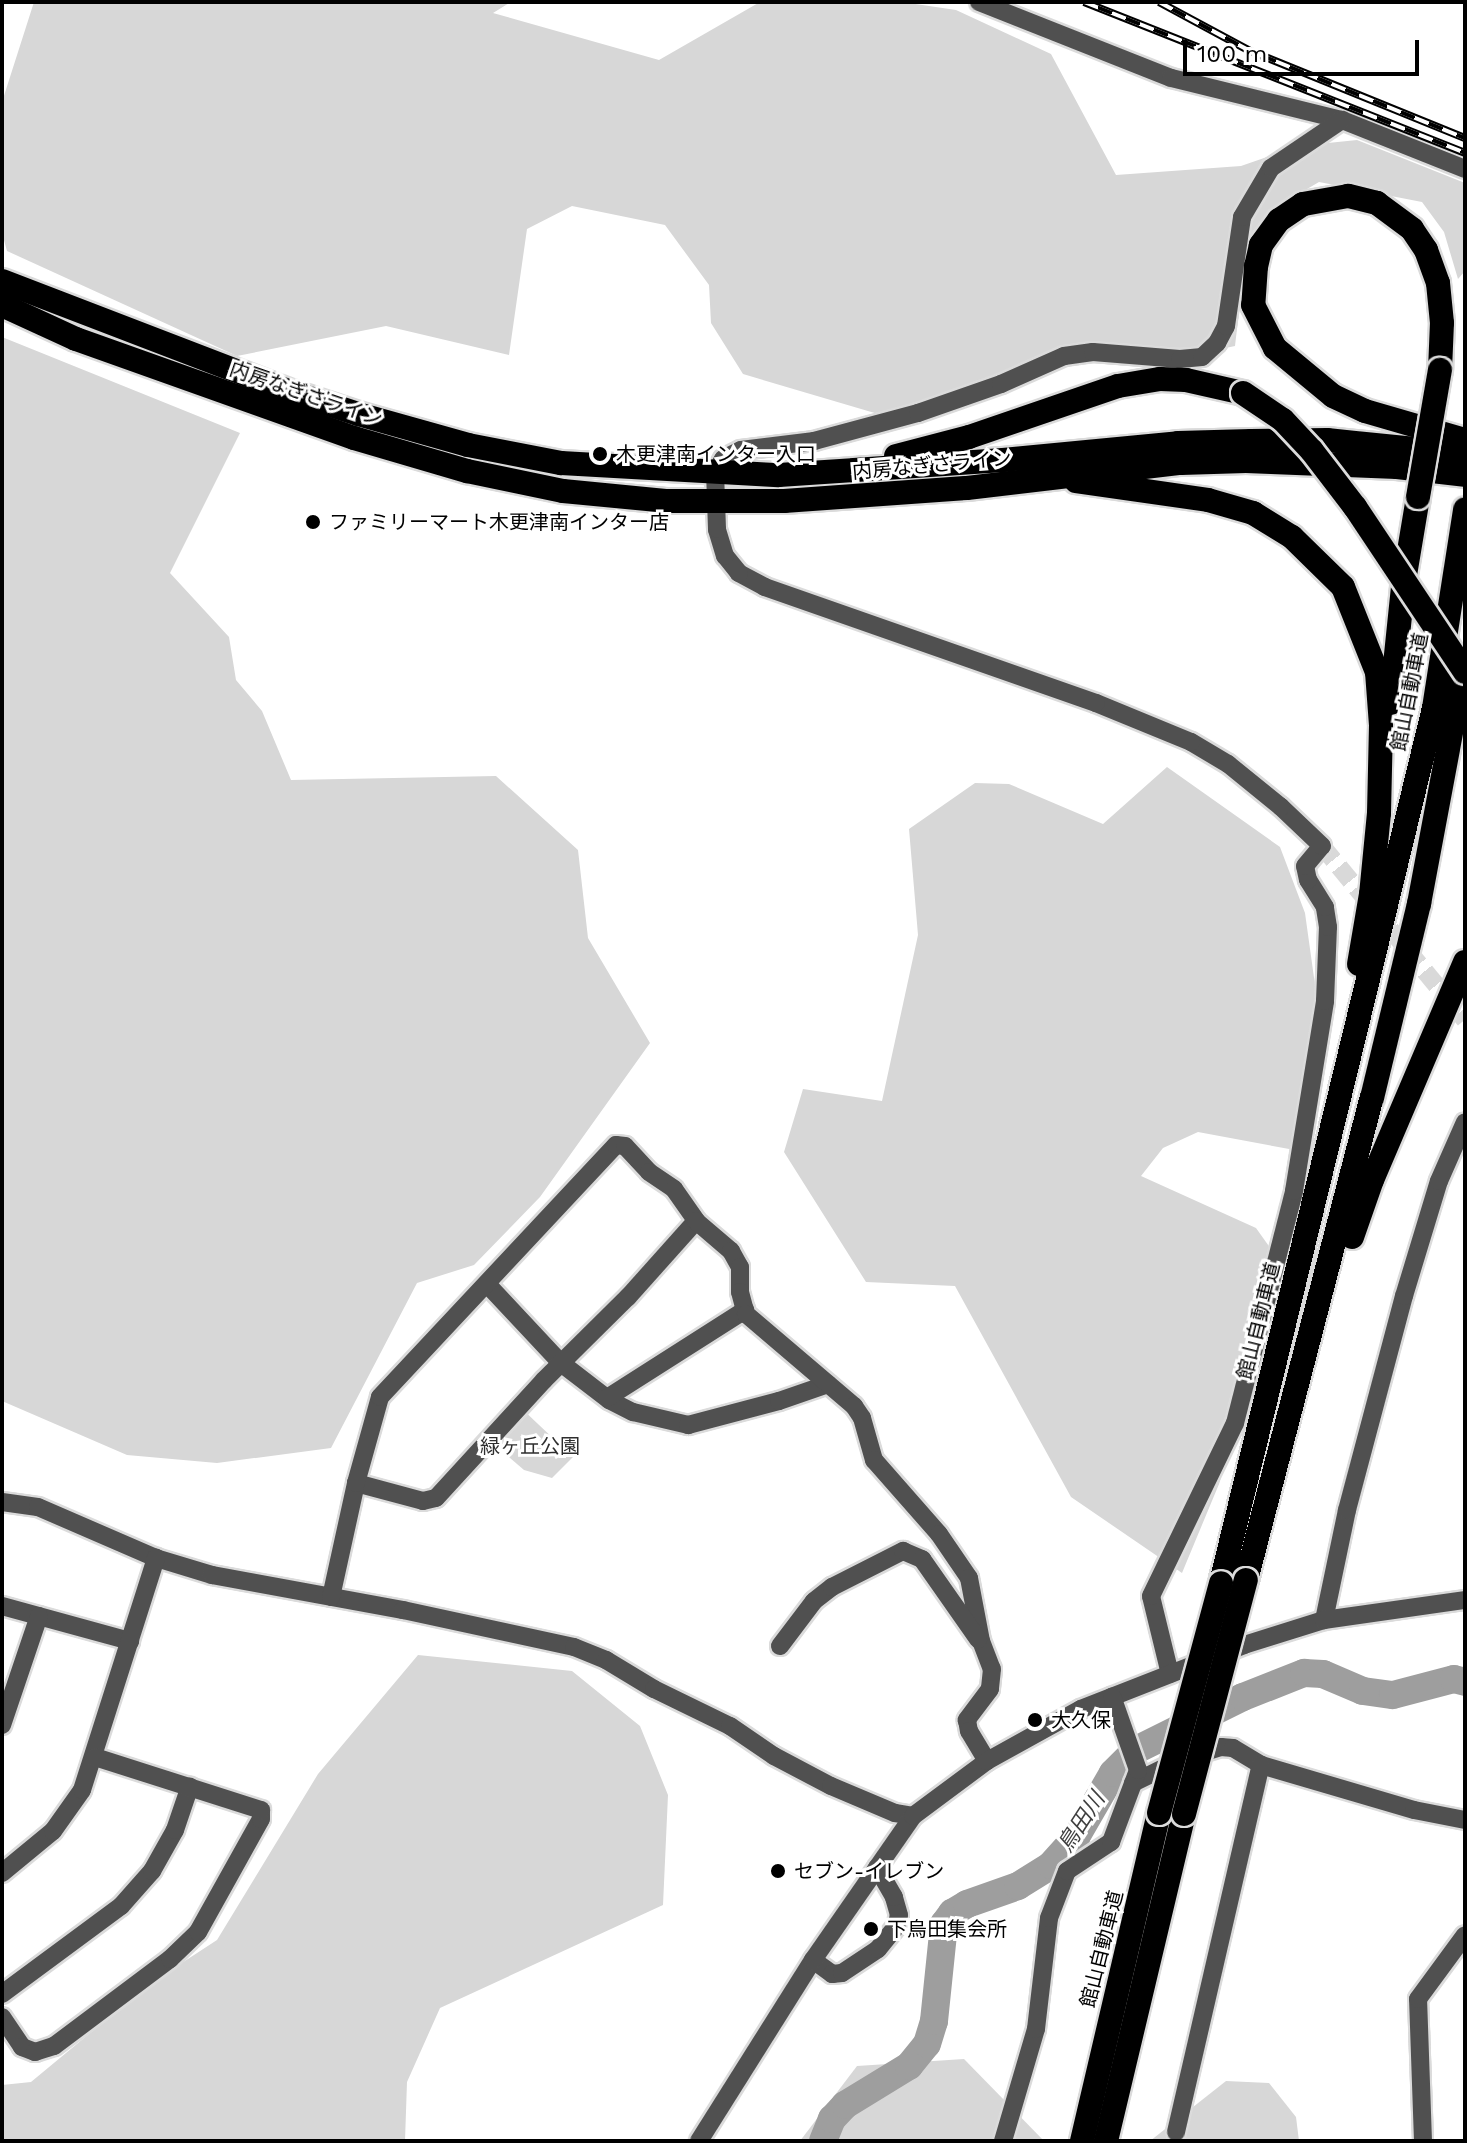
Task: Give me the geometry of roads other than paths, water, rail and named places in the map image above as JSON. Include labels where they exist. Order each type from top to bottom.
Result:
[{"type":"highway","points":[[1322,1179],[1371,894],[1403,587],[1418,497],[1440,370],[1442,323],[1438,283],[1426,250],[1412,229],[1377,203],[1348,196],[1327,197],[1303,204],[1279,220],[1261,245],[1253,305],[1275,348],[1333,396],[1365,411],[1465,440]]},
{"type":"highway","name":"内房なぎさライン","points":[[2,281],[291,392],[411,430],[561,463],[715,473],[843,470],[1178,443],[1327,440],[1465,454]]},
{"type":"highway","name":"内房なぎさライン","points":[[2,305],[76,339],[277,412],[467,471],[563,491],[713,503],[952,489],[1052,476],[1246,461],[1397,467],[1465,475]]},
{"type":"highway","points":[[843,470],[969,437],[1118,386],[1160,379],[1186,380],[1243,393],[1283,420],[1312,451],[1363,519],[1465,672]]},
{"type":"highway","points":[[1052,476],[1113,489],[1152,490],[1208,500],[1253,513],[1292,537],[1314,557],[1343,587],[1377,672],[1381,725],[1379,813]]},
{"type":"highway","name":"館山自動車道","points":[[1082,2141],[1159,1813],[1221,1583],[1293,1281],[1322,1179],[1434,708],[1465,509]]},
{"type":"highway","points":[[1106,2141],[1184,1814],[1324,1289],[1419,904],[1465,659]]},
{"type":"highway","points":[[1255,1545],[1333,1291],[1372,1180],[1465,962]]},
{"type":"highway","points":[[1414,1080],[1465,989]]},
{"type":"street","points":[[979,2],[1171,78],[1342,120],[1465,169]]},
{"type":"street","points":[[1170,1674],[1151,1596],[1235,1423],[1294,1191],[1325,1001],[1328,927],[1325,907],[1308,880],[1305,866],[1322,846],[1281,807],[1228,764],[1191,742],[1096,703],[765,587],[739,573],[725,556],[713,503],[715,473],[723,459],[741,450],[814,441],[918,413],[1001,384],[1064,356],[1093,352],[1180,359],[1202,357],[1217,343],[1226,326],[1242,217],[1271,168],[1342,120]]},
{"type":"street","points":[[1324,1620],[1347,1510],[1397,1322],[1439,1181],[1465,1122]]},
{"type":"street","points":[[331,1597],[356,1483],[380,1397],[616,1145],[625,1146],[649,1172],[674,1189],[696,1221],[731,1251],[740,1267],[745,1310],[777,1343],[854,1406],[862,1418],[874,1460],[939,1534],[969,1578],[981,1641],[992,1669],[990,1689],[967,1720],[969,1731],[987,1761]]},
{"type":"street","points":[[356,1483],[423,1501],[436,1498],[561,1363],[628,1297],[696,1221]]},
{"type":"street","points":[[487,1284],[561,1363],[607,1398],[633,1412],[688,1425],[779,1401],[828,1384]]},
{"type":"street","points":[[607,1398],[745,1310]]},
{"type":"street","points":[[2,1502],[38,1507],[156,1558],[212,1575],[574,1647],[606,1660],[654,1689],[730,1726],[774,1756],[831,1786],[895,1813],[913,1816]]},
{"type":"street","points":[[780,1646],[814,1601],[832,1587],[903,1551],[922,1559],[981,1641]]},
{"type":"street","points":[[2,1873],[53,1831],[82,1790],[156,1558]]},
{"type":"street","points":[[699,2141],[813,1960],[913,1816],[987,1761],[1081,1709],[1112,1696],[1324,1620],[1465,1600]]},
{"type":"street","points":[[2,1606],[130,1641]]},
{"type":"street","points":[[2,1725],[39,1616]]},
{"type":"street","points":[[1003,2141],[1036,2029],[1049,1918],[1067,1871],[1111,1842],[1138,1770],[1112,1696]]},
{"type":"street","points":[[1133,1783],[1180,1760],[1221,1747],[1233,1748],[1261,1765],[1414,1810],[1465,1820]]},
{"type":"street","points":[[2,2017],[22,2047],[35,2052],[54,2046],[170,1959],[198,1932],[261,1819],[261,1810],[95,1757]]},
{"type":"street","points":[[1176,2132],[1261,1765]]},
{"type":"street","points":[[2,1994],[121,1906],[152,1871],[175,1830],[190,1786]]},
{"type":"street","points":[[813,1960],[832,1974],[842,1973],[878,1949],[896,1927],[899,1915],[894,1897],[877,1867]]},
{"type":"street","points":[[1423,2141],[1418,1999],[1465,1935]]},
{"type":"waterway","name":"鳥田川","points":[[823,2141],[832,2119],[845,2105],[909,2066],[927,2044],[934,2021],[944,1924],[952,1913],[967,1904],[1018,1886],[1051,1865],[1076,1837],[1113,1773],[1136,1750],[1243,1697],[1304,1673],[1323,1674],[1363,1691],[1393,1695],[1454,1679],[1465,1682]]},
{"type":"tunnel","points":[[1322,846],[1465,1020]]},
{"type":"railway","points":[[1084,2],[1465,153]]},
{"type":"railway","points":[[1159,2],[1248,50],[1465,138]]},
{"type":"place","name":"木更津南インター入口","points":[[600,454]]},
{"type":"place","name":"ファミリーマート木更津南インター店","points":[[313,522]]},
{"type":"place","name":"大久保","points":[[1035,1720]]},
{"type":"place","name":"セブン-イレブン","points":[[778,1871]]},
{"type":"place","name":"下烏田集会所","points":[[871,1929]]},
{"type":"park label","name":"緑ヶ丘公園","points":[[530,1446]]}]
